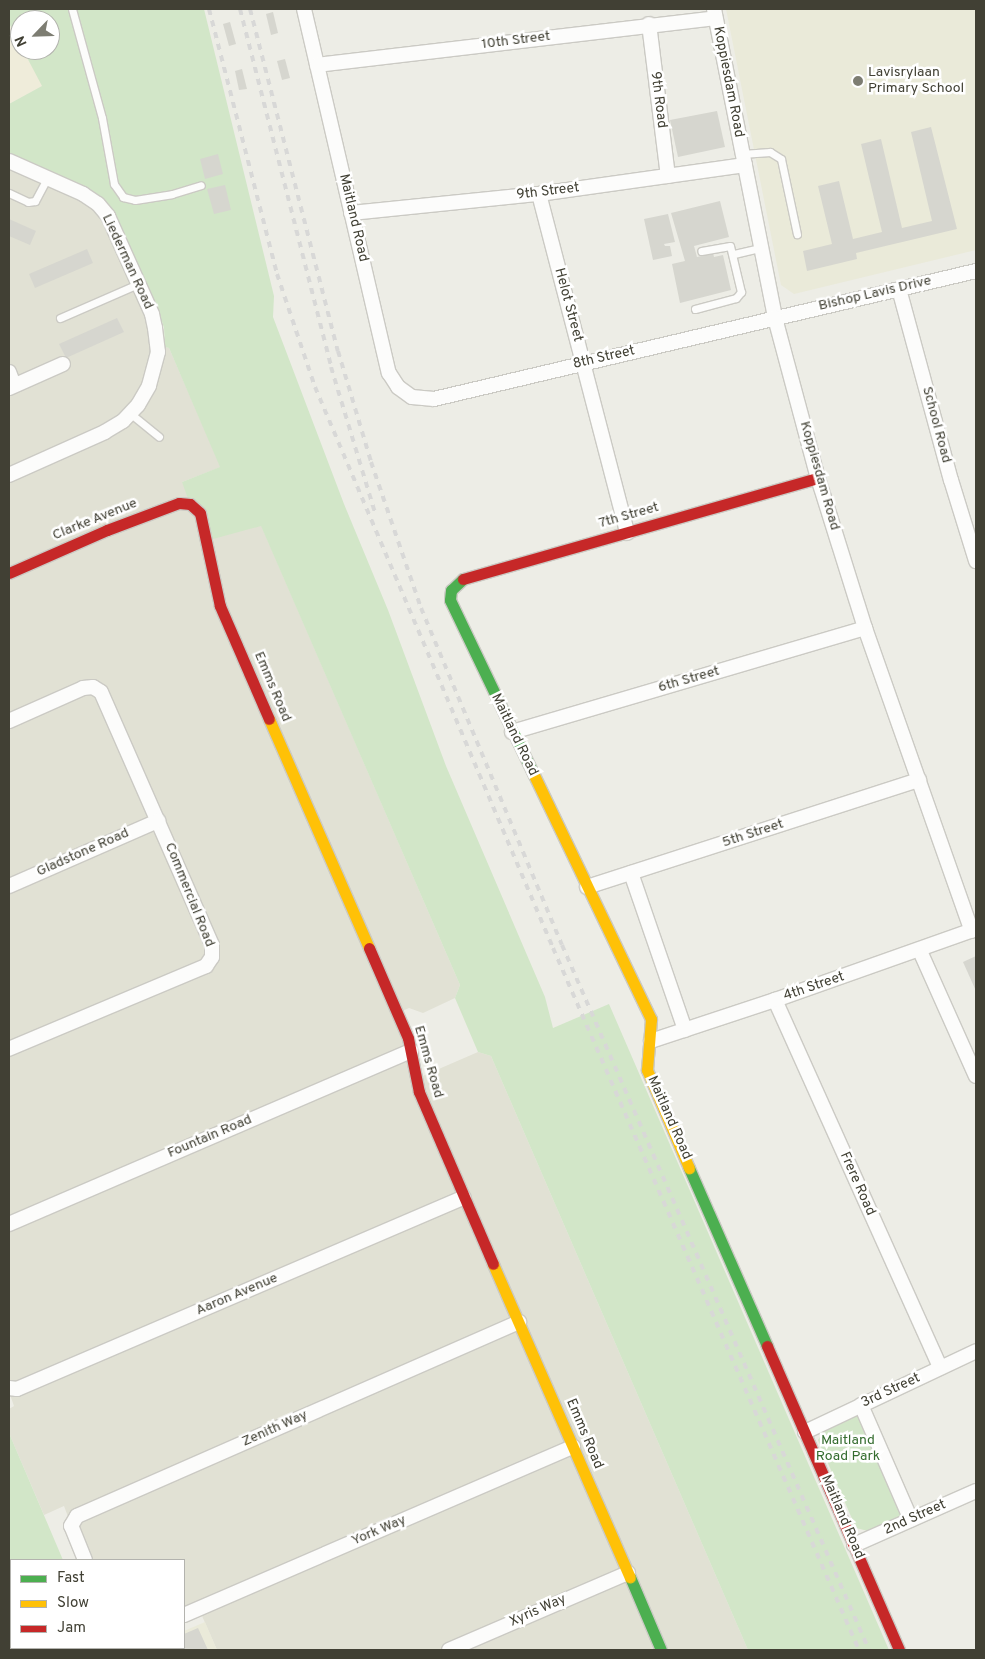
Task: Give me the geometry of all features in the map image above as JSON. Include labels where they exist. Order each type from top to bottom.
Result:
[{"type":"street","name":"Maitland Road","points":[[304,9],[393,381],[412,397],[434,398]]},
{"type":"street","name":"10th Street","points":[[317,65],[648,24],[715,13]]},
{"type":"street","name":"Koppiesdam Road","points":[[715,13],[775,318],[818,478],[865,628],[974,930]]},
{"type":"street","name":"9th Road","points":[[648,24],[668,176]]},
{"type":"street","name":"9th Street","points":[[352,213],[539,194],[668,176],[744,160]]},
{"type":"street","name":"Liederman Road","points":[[9,161],[83,194],[98,204],[108,216],[154,320],[158,352],[150,386],[131,414],[105,432],[9,475]]},
{"type":"street","name":"Helot Street","points":[[539,194],[627,533]]},
{"type":"street","name":"Bishop Lavis Drive","points":[[775,318],[976,271]]},
{"type":"street","name":"School Road","points":[[899,289],[951,480],[976,560]]},
{"type":"street","name":"8th Street","points":[[434,398],[775,318]]},
{"type":"street","points":[[11,382],[63,364]]},
{"type":"street","name":"7th Street","points":[[451,590],[461,580],[818,478]]},
{"type":"street","name":"Clarke Avenue","points":[[9,574],[107,530],[174,505],[184,503],[194,506]]},
{"type":"street","name":"Emms Road","points":[[194,506],[202,518],[220,606],[404,1029],[411,1051],[419,1092],[661,1650]]},
{"type":"street","name":"Maitland Road","points":[[451,590],[451,605],[651,1019],[651,1041],[646,1057],[647,1070],[899,1650]]},
{"type":"street","name":"6th Street","points":[[512,732],[865,628]]},
{"type":"street","name":"Commercial Road","points":[[9,721],[83,688],[93,687],[101,692],[212,945],[212,957],[206,966],[9,1048]]},
{"type":"street","name":"5th Street","points":[[587,887],[919,780]]},
{"type":"street","name":"Gladstone Road","points":[[9,886],[158,821]]},
{"type":"street","points":[[631,873],[685,1030]]},
{"type":"street","name":"4th Street","points":[[651,1041],[775,1000],[974,930]]},
{"type":"street","points":[[920,950],[970,1052],[976,1076]]},
{"type":"street","name":"Frere Road","points":[[775,1000],[940,1368]]},
{"type":"street","name":"Fountain Road","points":[[9,1224],[411,1051]]},
{"type":"street","name":"Aaron Avenue","points":[[9,1388],[18,1389],[464,1197]]},
{"type":"street","name":"Zenith Way","points":[[85,1559],[70,1526],[77,1516],[519,1322]]},
{"type":"street","name":"3rd Street","points":[[805,1432],[976,1351]]},
{"type":"street","points":[[862,1405],[911,1520]]},
{"type":"street","name":"York Way","points":[[185,1615],[573,1448]]},
{"type":"street","name":"2nd Street","points":[[854,1545],[976,1491]]},
{"type":"street","name":"Xyris Way","points":[[449,1650],[628,1573]]},
{"type":"lane","points":[[72,9],[102,118],[114,184],[123,197],[135,200],[172,194],[201,185]]},
{"type":"lane","points":[[744,160],[770,152],[781,159],[797,234]]},
{"type":"lane","points":[[9,193],[28,202],[35,201],[47,178]]},
{"type":"lane","points":[[695,309],[736,298],[740,295],[734,254],[729,245],[701,251]]},
{"type":"lane","points":[[734,254],[761,248]]},
{"type":"lane","points":[[60,318],[138,284]]},
{"type":"lane","points":[[131,414],[158,437]]},
{"type":"shaded area","name":"Lavisrylaan Primary School","points":[[726,9],[976,9],[976,250],[794,294],[781,285]]},
{"type":"shaded area","points":[[9,23],[10,60],[29,60],[43,86],[9,104]]},
{"type":"shaded area","points":[[9,161],[97,203],[158,345],[169,348],[221,467],[182,482],[261,525],[460,985],[455,998],[423,1013],[409,1008],[397,1013],[418,1078],[478,1052],[491,1056],[748,1650],[217,1650],[199,1609],[185,1616],[185,1559],[84,1559],[64,1506],[44,1515],[9,1433],[9,1409],[14,1406],[9,1392]]},
{"type":"shaded area","points":[[205,1622],[217,1650],[139,1650],[185,1649],[185,1631]]},
{"type":"green space","points":[[9,9],[204,9],[274,296],[273,317],[344,504],[388,610],[446,766],[545,997],[553,1028],[609,1004],[889,1650],[748,1650],[491,1056],[478,1052],[455,998],[460,985],[261,526],[213,539],[187,496],[182,482],[220,467],[169,348],[165,347],[164,328],[159,312],[117,217],[107,203],[91,190],[9,154],[9,104],[42,86],[28,60],[60,60],[60,10],[10,10],[10,25]]},
{"type":"green space","name":"Maitland Road Park","points":[[857,1414],[861,1415],[903,1515],[868,1531],[856,1528],[818,1440],[825,1429]]},
{"type":"green space","points":[[9,1433],[63,1559],[10,1559],[10,1649],[90,1650],[9,1650]]},
{"type":"building","points":[[273,12],[278,33],[271,35],[266,14]]},
{"type":"building","points":[[230,22],[236,44],[229,46],[223,24]]},
{"type":"building","points":[[285,59],[290,78],[282,80],[277,61]]},
{"type":"building","points":[[242,69],[247,89],[239,90],[235,71]]},
{"type":"building","points":[[717,111],[725,147],[678,157],[670,120]]},
{"type":"building","points":[[931,127],[957,229],[856,253],[857,259],[807,271],[803,251],[832,244],[818,186],[839,181],[853,239],[882,232],[861,144],[881,139],[902,228],[932,221],[911,132]]},
{"type":"building","points":[[218,154],[223,174],[205,179],[200,159]]},
{"type":"building","points":[[225,185],[231,210],[214,214],[207,189]]},
{"type":"building","points":[[720,201],[729,237],[694,246],[697,257],[713,253],[714,257],[723,255],[731,290],[680,303],[672,264],[685,261],[671,213]]},
{"type":"building","points":[[668,214],[675,242],[664,244],[665,246],[670,246],[672,256],[653,260],[644,219]]},
{"type":"building","points":[[9,219],[36,231],[30,245],[9,236]]},
{"type":"building","points":[[87,249],[93,263],[35,288],[29,274]]},
{"type":"building","points":[[117,318],[124,332],[66,358],[59,344]]},
{"type":"building","points":[[976,956],[976,991],[963,962]]},
{"type":"building","points":[[198,1628],[208,1650],[155,1650],[185,1649],[185,1634]]},
{"type":"railway","points":[[209,9],[277,274],[315,387],[553,948],[859,1650]]},
{"type":"railway","points":[[240,9],[331,367],[375,513]]},
{"type":"railway","points":[[250,9],[338,351],[371,462],[421,608],[562,945],[869,1650]]},
{"type":"traffic: fast","points":[[463,579],[451,590],[450,600],[534,775]]},
{"type":"traffic: fast","points":[[689,1168],[767,1346]]},
{"type":"traffic: fast","points":[[630,1577],[661,1650]]},
{"type":"traffic: slow","points":[[269,719],[369,948]]},
{"type":"traffic: slow","points":[[534,775],[651,1019],[647,1070],[689,1168]]},
{"type":"traffic: slow","points":[[493,1264],[630,1577]]},
{"type":"traffic: jam","points":[[463,579],[818,478]]},
{"type":"traffic: jam","points":[[9,573],[107,530],[179,503],[190,504],[200,513],[220,606],[269,719]]},
{"type":"traffic: jam","points":[[369,948],[408,1038],[419,1092],[493,1264]]},
{"type":"traffic: jam","points":[[767,1346],[899,1650]]},
{"type":"place","name":"Lavisrylaan Primary School","points":[[858,81]]}]
